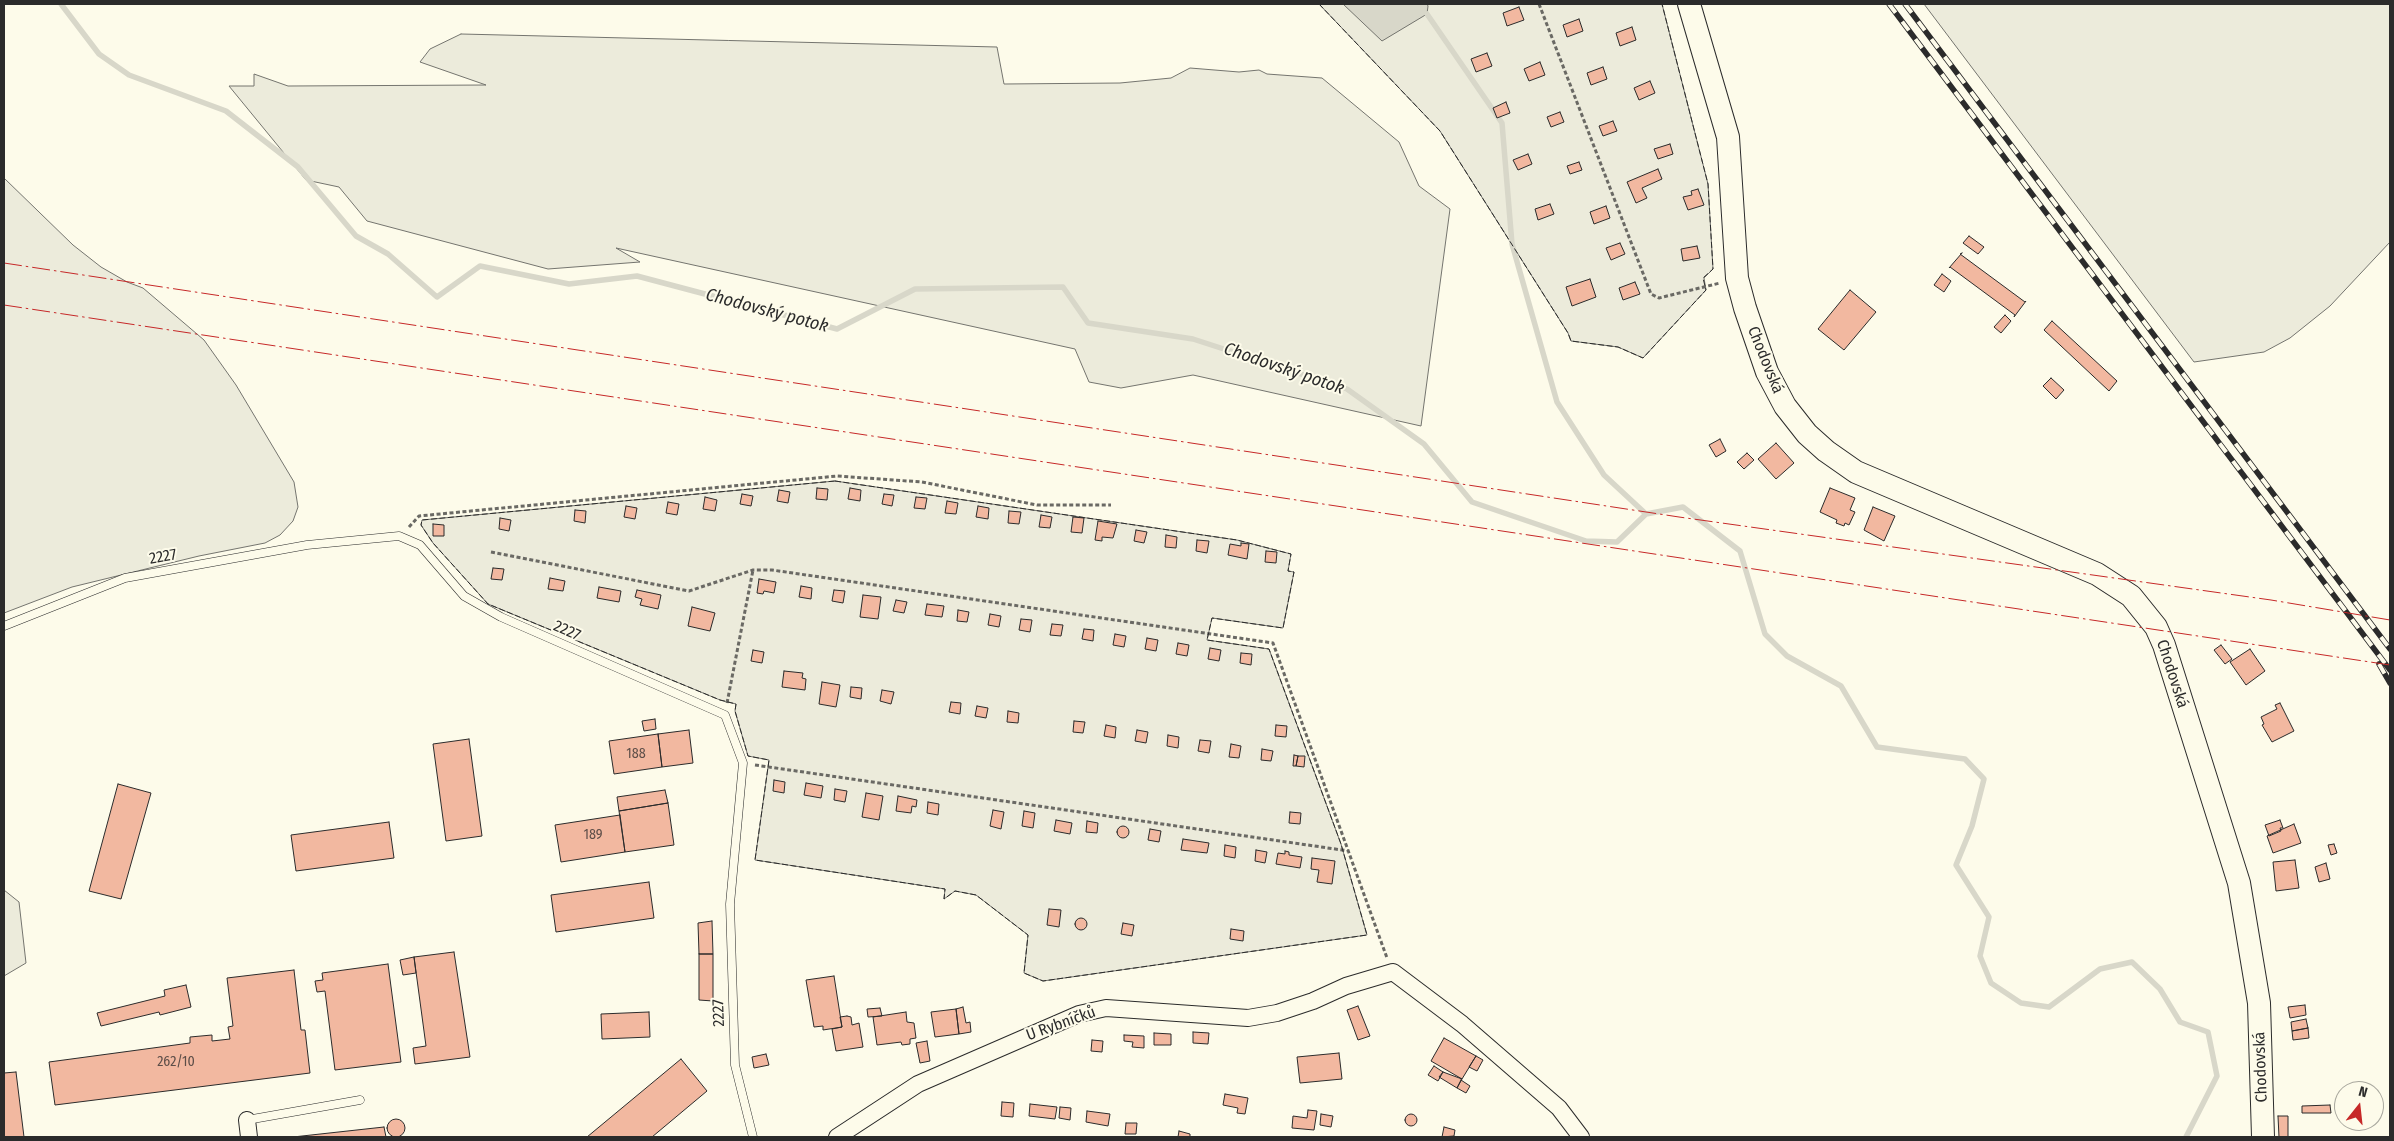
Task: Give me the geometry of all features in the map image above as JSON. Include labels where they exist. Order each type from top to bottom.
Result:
[{"type":"street","name":"Chodovská","points":[[1689,4],[1728,137],[1737,278],[1767,372],[1785,406],[1807,434],[1826,451],[1856,472],[2097,574],[2131,596],[2156,627],[2164,645],[2239,883],[2259,1003],[2263,1137]]},
{"type":"street","name":"U Rybníčků","points":[[837,1137],[918,1084],[1079,1014],[1106,1008],[1248,1018],[1277,1013],[1313,1001],[1346,986],[1393,972]]},
{"type":"street","points":[[1393,972],[1462,1024],[1559,1108],[1581,1137]]},
{"type":"street","points":[[246,1120],[249,1137]]},
{"type":"lane","name":"2227","points":[[4,626],[125,578],[307,545],[399,536],[420,545],[464,596],[501,617],[725,716],[743,763],[730,904],[735,1065],[753,1137]]},
{"type":"lane","points":[[246,1120],[360,1100]]},
{"type":"path","points":[[1539,4],[1651,294],[1660,298],[1737,278]]},
{"type":"path","points":[[399,536],[420,516],[837,476],[922,482],[1037,505],[1112,505]]},
{"type":"path","points":[[491,552],[689,590],[753,570],[772,570],[1273,643],[1393,972]]},
{"type":"path","points":[[725,716],[753,570]]},
{"type":"path","points":[[743,763],[1349,850]]},
{"type":"shaded area","points":[[1319,4],[1662,4],[1708,184],[1713,269],[1704,278],[1706,290],[1643,358],[1618,347],[1571,341],[1568,333],[1440,131]]},
{"type":"shaded area","points":[[1343,4],[1427,4],[1428,6],[1427,14],[1382,41]]},
{"type":"shaded area","points":[[1924,4],[2390,4],[2390,242],[2330,306],[2290,338],[2264,352],[2194,362]]},
{"type":"shaded area","points":[[461,34],[997,47],[1004,84],[1120,83],[1171,78],[1190,68],[1239,72],[1259,70],[1267,74],[1322,78],[1399,142],[1419,186],[1450,209],[1421,426],[1193,375],[1121,388],[1089,382],[1075,349],[616,248],[640,262],[548,269],[367,221],[339,187],[306,180],[229,86],[254,86],[254,74],[288,86],[486,85],[420,62],[430,49]]},
{"type":"shaded area","points":[[4,178],[73,245],[101,267],[127,282],[143,288],[204,340],[236,385],[294,482],[298,507],[293,521],[280,535],[265,543],[199,556],[72,587],[4,613]]},
{"type":"shaded area","points":[[835,481],[1237,540],[1291,554],[1288,571],[1294,572],[1283,628],[1212,618],[1207,640],[1269,649],[1341,844],[1367,935],[1043,981],[1024,973],[1028,935],[976,895],[955,891],[944,899],[945,889],[755,860],[769,760],[748,756],[735,711],[736,704],[720,700],[488,604],[433,543],[421,525],[422,520]]},
{"type":"shaded area","points":[[4,890],[19,902],[26,963],[4,976]]},
{"type":"building","points":[[1519,7],[1524,20],[1507,26],[1503,13]]},
{"type":"building","points":[[1579,19],[1583,31],[1567,37],[1563,25]]},
{"type":"building","points":[[1632,27],[1636,40],[1620,46],[1616,33]]},
{"type":"building","points":[[1487,53],[1492,66],[1476,72],[1471,59]]},
{"type":"building","points":[[1540,62],[1545,75],[1529,81],[1524,69]]},
{"type":"building","points":[[1603,67],[1607,79],[1591,85],[1587,73]]},
{"type":"building","points":[[1650,81],[1655,93],[1639,100],[1634,88]]},
{"type":"building","points":[[1506,102],[1510,113],[1497,118],[1493,108]]},
{"type":"building","points":[[1560,112],[1564,122],[1551,127],[1547,117]]},
{"type":"building","points":[[1613,121],[1617,131],[1603,136],[1599,126]]},
{"type":"building","points":[[1670,144],[1673,154],[1658,159],[1654,149]]},
{"type":"building","points":[[1528,154],[1532,164],[1518,170],[1513,160]]},
{"type":"building","points":[[1579,162],[1582,170],[1570,174],[1567,166]]},
{"type":"building","points":[[1658,169],[1662,179],[1642,188],[1647,198],[1636,203],[1627,182]]},
{"type":"building","points":[[1698,189],[1704,205],[1688,210],[1683,197],[1692,195],[1691,191]]},
{"type":"building","points":[[1550,204],[1554,214],[1538,220],[1535,209]]},
{"type":"building","points":[[1606,206],[1610,218],[1594,224],[1590,212]]},
{"type":"building","points":[[1969,236],[1984,247],[1978,254],[1963,243]]},
{"type":"building","points":[[1620,243],[1625,254],[1611,260],[1606,248]]},
{"type":"building","points":[[1697,246],[1700,258],[1683,261],[1681,249]]},
{"type":"building","points":[[1961,255],[2026,301],[2014,317],[2015,315],[1949,268]]},
{"type":"building","points":[[1942,274],[1951,281],[1944,292],[1934,285]]},
{"type":"building","points":[[1590,279],[1596,297],[1572,306],[1566,287]]},
{"type":"building","points":[[1635,282],[1640,294],[1623,300],[1619,288]]},
{"type":"building","points":[[1850,290],[1876,312],[1844,350],[1818,329]]},
{"type":"building","points":[[2005,315],[2011,321],[2001,333],[1994,327]]},
{"type":"building","points":[[2052,321],[2117,381],[2109,391],[2044,330]]},
{"type":"building","points":[[2051,378],[2064,390],[2056,399],[2043,386]]},
{"type":"building","points":[[1720,439],[1726,451],[1716,457],[1709,445]]},
{"type":"building","points":[[1776,443],[1794,463],[1776,479],[1758,459]]},
{"type":"building","points":[[1747,453],[1754,460],[1744,469],[1737,462]]},
{"type":"building","points":[[817,488],[828,489],[827,500],[816,499]]},
{"type":"building","points":[[850,488],[861,490],[860,501],[848,499]]},
{"type":"building","points":[[1830,488],[1855,498],[1850,510],[1855,512],[1849,525],[1845,523],[1844,526],[1836,523],[1837,520],[1820,512]]},
{"type":"building","points":[[779,490],[790,492],[788,503],[777,501]]},
{"type":"building","points":[[742,494],[753,496],[751,506],[740,504]]},
{"type":"building","points":[[884,494],[894,495],[892,506],[882,504]]},
{"type":"building","points":[[705,497],[717,500],[715,511],[703,509]]},
{"type":"building","points":[[916,497],[927,498],[925,509],[914,508]]},
{"type":"building","points":[[947,501],[958,503],[956,514],[945,513]]},
{"type":"building","points":[[668,502],[679,504],[677,515],[666,513]]},
{"type":"building","points":[[626,506],[637,508],[635,519],[624,517]]},
{"type":"building","points":[[978,506],[989,508],[988,519],[976,517]]},
{"type":"building","points":[[1873,507],[1895,516],[1884,541],[1864,530]]},
{"type":"building","points":[[575,510],[586,511],[585,523],[574,521]]},
{"type":"building","points":[[1009,511],[1021,512],[1019,524],[1008,523]]},
{"type":"building","points":[[1041,515],[1052,517],[1050,528],[1039,527]]},
{"type":"building","points":[[1073,517],[1084,518],[1082,533],[1071,532]]},
{"type":"building","points":[[500,518],[511,520],[509,531],[499,529]]},
{"type":"building","points":[[1098,521],[1117,524],[1113,538],[1102,537],[1102,541],[1095,540]]},
{"type":"building","points":[[433,524],[444,525],[444,536],[433,536]]},
{"type":"building","points":[[1136,530],[1147,532],[1144,543],[1134,541]]},
{"type":"building","points":[[1166,535],[1177,537],[1176,548],[1165,547]]},
{"type":"building","points":[[1197,540],[1209,541],[1207,553],[1196,551]]},
{"type":"building","points":[[1241,543],[1249,544],[1247,559],[1228,555],[1230,544],[1241,546]]},
{"type":"building","points":[[1266,551],[1277,552],[1276,563],[1265,562]]},
{"type":"building","points":[[493,568],[504,569],[502,580],[491,579]]},
{"type":"building","points":[[550,578],[565,581],[563,591],[548,589]]},
{"type":"building","points":[[759,579],[776,582],[774,593],[764,591],[763,594],[757,593]]},
{"type":"building","points":[[801,586],[812,588],[811,599],[799,597]]},
{"type":"building","points":[[599,587],[621,591],[619,602],[597,598]]},
{"type":"building","points":[[637,590],[661,595],[658,609],[640,605],[642,599],[635,597]]},
{"type":"building","points":[[834,590],[845,591],[843,603],[832,601]]},
{"type":"building","points":[[863,595],[881,597],[878,619],[860,617]]},
{"type":"building","points":[[896,600],[907,602],[904,613],[893,611]]},
{"type":"building","points":[[927,604],[944,606],[942,617],[925,615]]},
{"type":"building","points":[[692,607],[715,613],[710,631],[688,626]]},
{"type":"building","points":[[958,610],[969,612],[967,622],[957,621]]},
{"type":"building","points":[[990,614],[1001,616],[999,627],[988,625]]},
{"type":"building","points":[[1021,619],[1032,620],[1030,632],[1019,630]]},
{"type":"building","points":[[1052,624],[1063,625],[1061,636],[1050,635]]},
{"type":"building","points":[[1084,629],[1094,630],[1093,641],[1082,639]]},
{"type":"building","points":[[1115,634],[1126,636],[1124,647],[1113,645]]},
{"type":"building","points":[[1147,638],[1158,640],[1156,651],[1145,649]]},
{"type":"building","points":[[1178,643],[1189,645],[1187,656],[1176,654]]},
{"type":"building","points":[[2221,645],[2232,659],[2225,664],[2214,650]]},
{"type":"building","points":[[1210,648],[1221,650],[1219,661],[1208,659]]},
{"type":"building","points":[[2250,649],[2265,671],[2246,685],[2230,662]]},
{"type":"building","points":[[753,650],[764,652],[762,663],[751,661]]},
{"type":"building","points":[[1241,653],[1252,654],[1251,665],[1240,663]]},
{"type":"building","points":[[784,671],[803,673],[802,678],[806,679],[805,690],[782,687]]},
{"type":"building","points":[[822,682],[840,685],[836,707],[819,704]]},
{"type":"building","points":[[851,687],[862,688],[861,699],[850,697]]},
{"type":"building","points":[[882,690],[894,692],[891,704],[880,701]]},
{"type":"building","points":[[951,702],[961,703],[960,714],[949,712]]},
{"type":"building","points":[[2280,703],[2294,731],[2272,742],[2262,725],[2264,724],[2261,717],[2277,709],[2275,705]]},
{"type":"building","points":[[977,706],[988,708],[986,718],[975,716]]},
{"type":"building","points":[[1008,711],[1019,713],[1018,723],[1007,722]]},
{"type":"building","points":[[655,719],[656,729],[644,731],[642,721]]},
{"type":"building","points":[[1074,721],[1085,722],[1083,733],[1073,732]]},
{"type":"building","points":[[1106,725],[1116,727],[1115,738],[1104,736]]},
{"type":"building","points":[[1276,725],[1287,726],[1286,737],[1275,736]]},
{"type":"building","points":[[689,730],[693,763],[662,767],[658,734]]},
{"type":"building","points":[[1137,730],[1148,732],[1146,743],[1135,741]]},
{"type":"building","points":[[658,734],[662,767],[614,774],[609,741]]},
{"type":"building","points":[[1168,735],[1179,737],[1178,748],[1167,746]]},
{"type":"building","points":[[469,739],[482,836],[446,841],[433,744]]},
{"type":"building","points":[[1200,740],[1211,741],[1209,753],[1198,751]]},
{"type":"building","points":[[1231,744],[1241,746],[1239,758],[1229,757]]},
{"type":"building","points":[[1262,749],[1273,751],[1271,761],[1261,760]]},
{"type":"building","points":[[1294,755],[1298,756],[1296,766],[1293,766]]},
{"type":"building","points":[[1298,756],[1305,756],[1304,767],[1296,766]]},
{"type":"building","points":[[774,780],[785,782],[784,793],[773,791]]},
{"type":"building","points":[[806,783],[823,786],[821,798],[804,795]]},
{"type":"building","points":[[118,784],[151,793],[121,899],[89,891]]},
{"type":"building","points":[[835,789],[847,791],[845,802],[834,800]]},
{"type":"building","points":[[665,790],[668,803],[619,811],[617,797]]},
{"type":"building","points":[[866,793],[883,796],[879,820],[862,817]]},
{"type":"building","points":[[898,796],[917,800],[916,807],[912,806],[911,813],[896,811]]},
{"type":"building","points":[[928,802],[939,804],[938,815],[927,813]]},
{"type":"building","points":[[668,803],[674,845],[625,852],[619,811]]},
{"type":"building","points":[[993,810],[1004,812],[1001,829],[990,826]]},
{"type":"building","points":[[1024,811],[1035,813],[1033,828],[1022,826]]},
{"type":"building","points":[[1290,812],[1301,813],[1300,824],[1289,823]]},
{"type":"building","points":[[620,815],[625,852],[561,862],[555,825]]},
{"type":"building","points":[[1056,820],[1072,823],[1070,834],[1054,831]]},
{"type":"building","points":[[2280,820],[2283,828],[2280,828],[2281,831],[2269,836],[2265,825]]},
{"type":"building","points":[[1087,821],[1098,823],[1097,833],[1086,832]]},
{"type":"building","points":[[389,822],[394,858],[296,871],[291,835]]},
{"type":"building","points":[[2294,824],[2301,843],[2273,853],[2267,836]]},
{"type":"building","points":[[1121,826],[1125,826],[1129,832],[1125,838],[1121,838],[1117,834],[1117,830]]},
{"type":"building","points":[[1150,829],[1161,831],[1159,842],[1148,840]]},
{"type":"building","points":[[1183,839],[1209,843],[1207,853],[1181,850]]},
{"type":"building","points":[[2334,844],[2337,853],[2331,855],[2328,845]]},
{"type":"building","points":[[1225,845],[1236,847],[1235,858],[1224,856]]},
{"type":"building","points":[[1256,850],[1267,852],[1265,863],[1255,861]]},
{"type":"building","points":[[1285,851],[1289,852],[1289,855],[1302,857],[1300,868],[1276,864],[1278,853],[1285,854]]},
{"type":"building","points":[[1312,858],[1335,861],[1332,884],[1317,882],[1319,870],[1311,869]]},
{"type":"building","points":[[2295,860],[2299,888],[2276,891],[2273,862]]},
{"type":"building","points":[[2326,863],[2330,879],[2319,882],[2315,867]]},
{"type":"building","points":[[649,882],[654,918],[556,932],[551,895]]},
{"type":"building","points":[[1049,909],[1061,910],[1059,927],[1047,925]]},
{"type":"building","points":[[1083,918],[1086,919],[1086,929],[1079,930],[1076,929],[1075,922],[1076,919]]},
{"type":"building","points":[[712,921],[713,954],[699,954],[698,923]]},
{"type":"building","points":[[1123,923],[1134,925],[1132,936],[1121,934]]},
{"type":"building","points":[[1231,929],[1244,931],[1243,941],[1230,939]]},
{"type":"building","points":[[454,952],[470,1057],[415,1064],[413,1048],[426,1046],[414,957]]},
{"type":"building","points":[[699,954],[713,954],[713,1001],[699,1000]]},
{"type":"building","points":[[414,957],[416,973],[403,975],[400,960]]},
{"type":"building","points":[[388,964],[401,1062],[335,1070],[325,991],[317,992],[315,981],[323,980],[322,973]]},
{"type":"building","points":[[294,970],[301,1030],[305,1030],[310,1073],[55,1105],[49,1062],[190,1043],[190,1037],[212,1035],[212,1041],[230,1039],[228,1027],[233,1026],[227,978]]},
{"type":"building","points":[[834,976],[842,1027],[823,1030],[823,1026],[814,1027],[806,980]]},
{"type":"building","points":[[186,985],[191,1007],[160,1015],[159,1012],[101,1026],[97,1013],[165,996],[164,990]]},
{"type":"building","points":[[2305,1005],[2306,1015],[2290,1018],[2288,1007]]},
{"type":"building","points":[[1358,1006],[1370,1036],[1358,1040],[1347,1010]]},
{"type":"building","points":[[963,1007],[966,1023],[970,1022],[971,1032],[959,1034],[956,1009]]},
{"type":"building","points":[[880,1008],[882,1016],[868,1017],[867,1009]]},
{"type":"building","points":[[956,1009],[959,1034],[935,1037],[931,1012]]},
{"type":"building","points":[[649,1012],[650,1037],[602,1039],[601,1014]]},
{"type":"building","points":[[906,1012],[907,1022],[914,1023],[916,1038],[910,1039],[910,1044],[902,1045],[901,1042],[877,1045],[873,1017]]},
{"type":"building","points":[[840,1017],[851,1017],[852,1025],[859,1023],[863,1047],[836,1051],[832,1029],[842,1027]]},
{"type":"building","points":[[2306,1019],[2308,1028],[2292,1031],[2291,1022]]},
{"type":"building","points":[[2308,1028],[2309,1038],[2293,1040],[2292,1031]]},
{"type":"building","points":[[1193,1032],[1209,1033],[1208,1044],[1193,1043]]},
{"type":"building","points":[[1154,1033],[1171,1034],[1171,1045],[1154,1045]]},
{"type":"building","points":[[1124,1035],[1144,1036],[1144,1048],[1132,1047],[1133,1042],[1124,1041]]},
{"type":"building","points":[[1444,1038],[1476,1056],[1462,1079],[1431,1061]]},
{"type":"building","points":[[1092,1040],[1103,1041],[1102,1052],[1091,1051]]},
{"type":"building","points":[[927,1041],[930,1061],[920,1063],[916,1043]]},
{"type":"building","points":[[1339,1053],[1342,1079],[1300,1083],[1297,1057]]},
{"type":"building","points":[[766,1054],[769,1065],[754,1068],[752,1057]]},
{"type":"building","points":[[1476,1056],[1483,1060],[1477,1071],[1469,1067]]},
{"type":"building","points":[[681,1059],[707,1091],[652,1137],[587,1137]]},
{"type":"building","points":[[1434,1066],[1443,1072],[1438,1081],[1428,1075]]},
{"type":"building","points":[[16,1072],[24,1137],[4,1137],[4,1073]]},
{"type":"building","points":[[1443,1072],[1462,1079],[1457,1088],[1439,1077]]},
{"type":"building","points":[[1461,1080],[1470,1086],[1466,1093],[1457,1088]]},
{"type":"building","points":[[1225,1094],[1248,1098],[1245,1114],[1237,1113],[1238,1108],[1223,1105]]},
{"type":"building","points":[[1002,1102],[1014,1103],[1013,1117],[1001,1116]]},
{"type":"building","points":[[1030,1104],[1057,1107],[1055,1119],[1029,1116]]},
{"type":"building","points":[[2330,1105],[2331,1113],[2302,1113],[2302,1106]]},
{"type":"building","points":[[1060,1107],[1071,1108],[1070,1120],[1059,1118]]},
{"type":"building","points":[[1308,1110],[1317,1111],[1314,1130],[1292,1128],[1293,1116],[1307,1118]]},
{"type":"building","points":[[1087,1111],[1110,1114],[1108,1126],[1086,1122]]},
{"type":"building","points":[[1321,1114],[1333,1116],[1331,1127],[1320,1125]]},
{"type":"building","points":[[1409,1114],[1413,1114],[1417,1120],[1413,1126],[1409,1126],[1405,1122],[1405,1118]]},
{"type":"building","points":[[2278,1116],[2288,1116],[2288,1137],[2279,1137]]},
{"type":"building","points":[[396,1119],[402,1122],[405,1128],[402,1134],[396,1137],[390,1134],[387,1128],[390,1122]]},
{"type":"building","points":[[1126,1123],[1137,1123],[1136,1134],[1125,1134]]},
{"type":"building","points":[[384,1127],[386,1137],[293,1137]]},
{"type":"building","points":[[1444,1127],[1455,1130],[1454,1136],[1442,1137]]},
{"type":"building","points":[[1179,1131],[1190,1134],[1190,1137],[1178,1137]]},
{"type":"waterway","name":"Chodovský potok","points":[[61,4],[99,54],[129,75],[226,111],[298,167],[356,236],[388,254],[437,297],[480,266],[569,284],[637,276],[837,329],[915,289],[1063,287],[1088,323],[1193,339],[1347,389],[1424,444],[1472,502],[1586,541],[1617,542],[1646,514],[1683,507],[1740,551],[1765,634],[1787,656],[1841,686],[1877,747],[1965,759],[1984,779],[1972,826],[1956,865],[1989,917],[1980,956],[1991,983],[2021,1003],[2049,1007],[2100,969],[2132,962],[2160,989],[2180,1022],[2208,1032],[2217,1076],[2186,1137]]},
{"type":"waterway","points":[[1427,14],[1502,123],[1512,244],[1557,402],[1604,475],[1646,514]]},
{"type":"railway","points":[[1889,4],[2390,670]]},
{"type":"railway","points":[[1905,4],[2390,649]]},
{"type":"railway","points":[[2379,664],[2390,683]]},
{"type":"fence","points":[[1319,4],[1440,131],[1568,333],[1571,341],[1618,347],[1643,358],[1706,290],[1703,278],[1713,269],[1708,184],[1662,4]]},
{"type":"fence","points":[[835,481],[1237,540],[1291,554],[1288,571],[1294,572],[1283,628],[1212,618],[1207,640],[1269,649],[1341,844],[1367,935],[1043,981],[1024,973],[1028,935],[976,895],[955,891],[944,899],[945,889],[755,860],[769,760],[748,756],[735,711],[736,704],[720,700],[488,604],[433,543],[421,525],[422,520],[835,481]]},
{"type":"power","points":[[4,263],[1679,517],[2271,600],[2390,620]]},
{"type":"power","points":[[4,305],[2390,665]]}]
